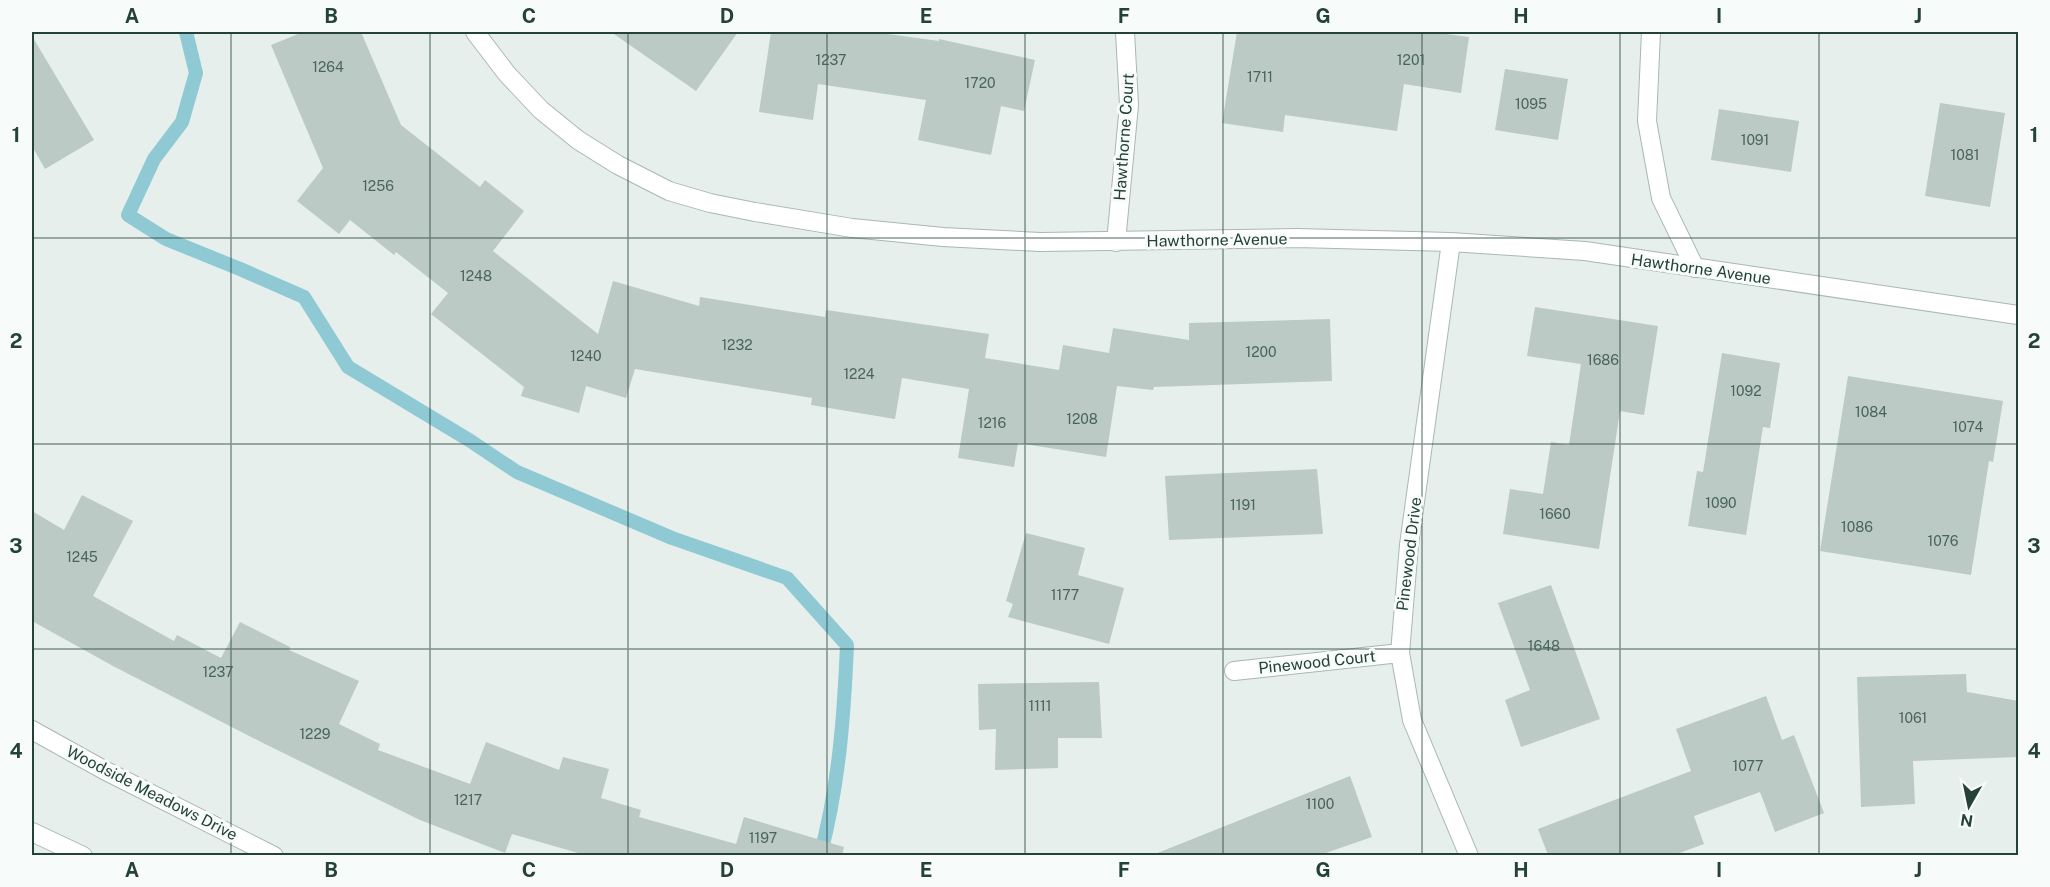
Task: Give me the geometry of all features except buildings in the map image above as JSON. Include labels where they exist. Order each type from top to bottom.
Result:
[{"type":"street","name":"Hawthorne Avenue","points":[[475,32],[507,74],[541,110],[578,140],[608,159],[669,191],[744,210],[852,228],[1040,242],[1297,238],[1451,242],[1585,251],[2019,315]]},
{"type":"street","name":"Hawthorne Court","points":[[1116,242],[1129,105],[1125,32]]},
{"type":"street","points":[[1651,32],[1647,122],[1661,198],[1695,268]]},
{"type":"street","name":"Pinewood Drive","points":[[1451,242],[1409,545],[1400,653],[1412,720],[1469,855]]},
{"type":"street","name":"Pinewood Court","points":[[1234,671],[1400,653]]},
{"type":"street","name":"Woodside Meadows Drive","points":[[32,730],[104,770],[274,855]]},
{"type":"street","points":[[32,832],[83,855]]},
{"type":"waterway","points":[[186,32],[196,73],[182,122],[154,159],[128,215],[166,239],[304,297],[348,367],[469,440],[517,472],[672,538],[787,578],[847,645],[840,751],[832,803],[820,856]]}]
